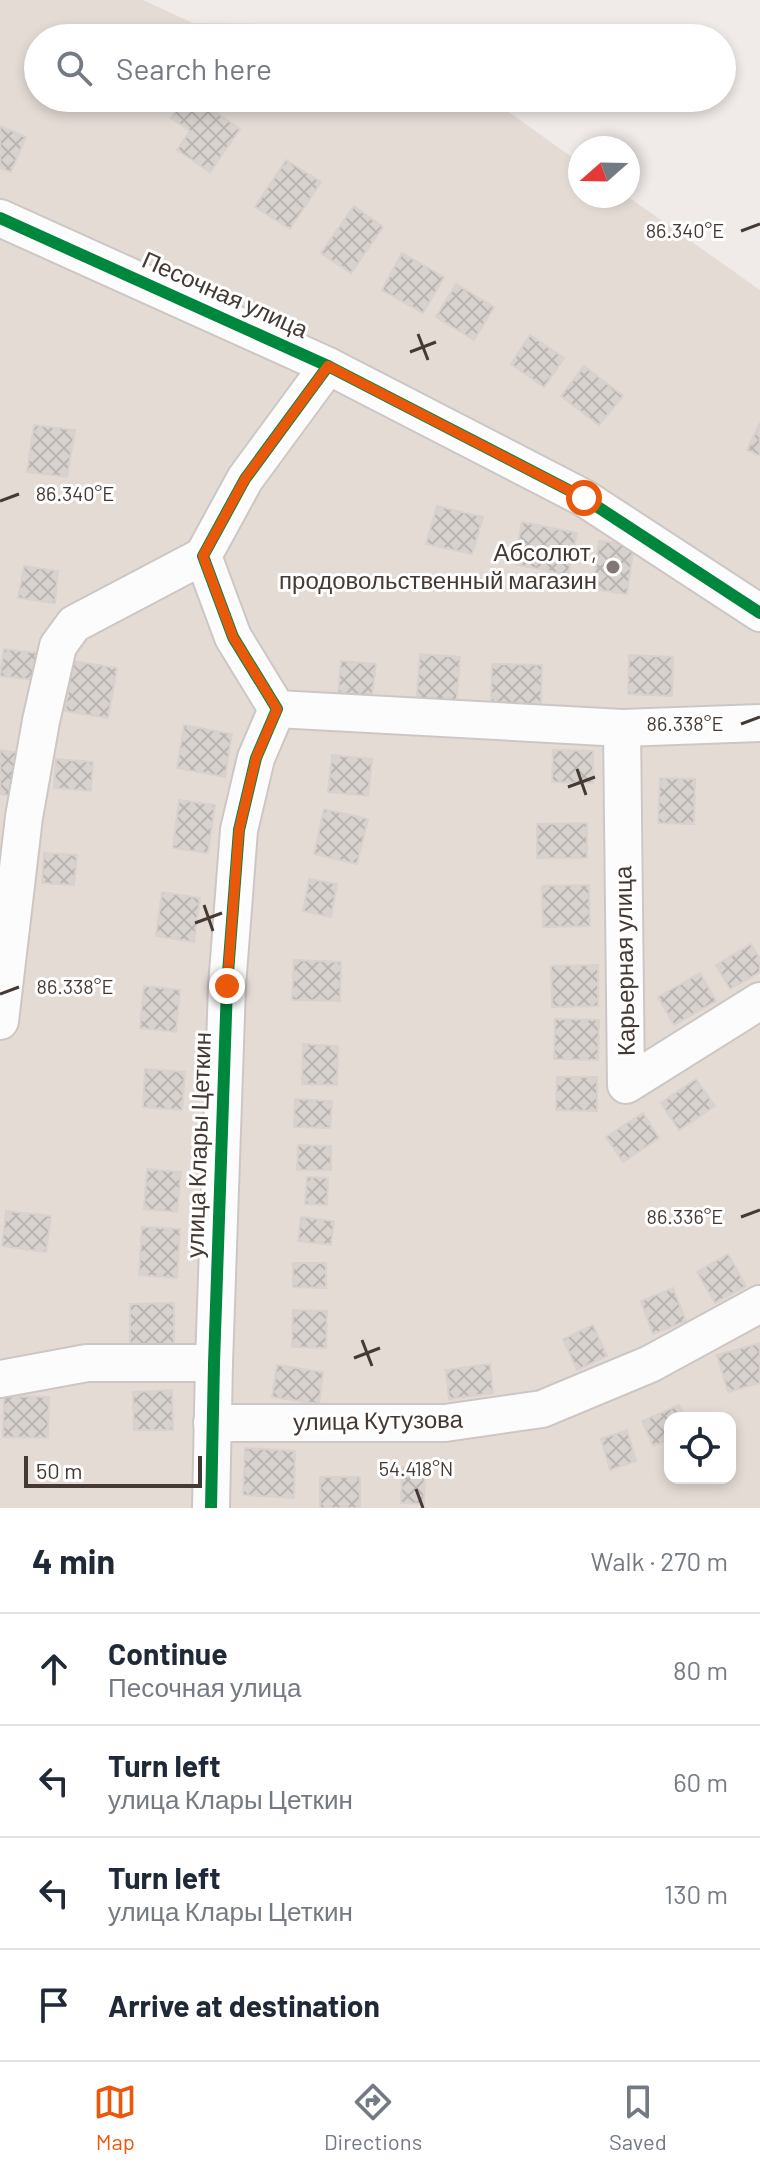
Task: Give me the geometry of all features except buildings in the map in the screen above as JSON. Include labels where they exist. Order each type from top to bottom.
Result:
[{"type":"street","name":"Песочная улица","points":[[0,218],[328,366],[584,498],[760,613]]},
{"type":"street","points":[[0,1021],[24,817],[58,646],[74,624],[203,556],[245,479],[328,366]]},
{"type":"street","points":[[203,556],[233,637],[277,709],[622,728],[760,723]]},
{"type":"street","name":"улица Клары Цеткин","points":[[211,1508],[227,986],[239,830],[256,758],[277,709]]},
{"type":"street","name":"Карьерная улица","points":[[622,728],[626,1085],[760,1001]]},
{"type":"street","name":"улица Кутузова","points":[[212,1423],[445,1423],[542,1409],[650,1364],[760,1304]]},
{"type":"street","points":[[0,1379],[87,1363],[214,1363]]},
{"type":"shaded area","points":[[0,0],[143,0],[193,23],[289,24],[24,24],[24,112],[509,112],[568,154],[568,208],[640,208],[640,205],[760,290],[760,1508],[0,1508]]},
{"type":"cycle path","points":[[0,218],[328,366],[584,498],[760,613]]},
{"type":"cycle path","points":[[211,1508],[227,986],[239,830],[256,758],[277,709],[233,637],[203,556],[245,479],[328,366]]},
{"type":"place","name":"Абсолют, продовольственный магазин","points":[[613,567]]},
{"type":"route","points":[[227,986],[239,830],[256,758],[277,709],[233,637],[203,556],[245,479],[294,412],[328,366],[584,498]]}]
